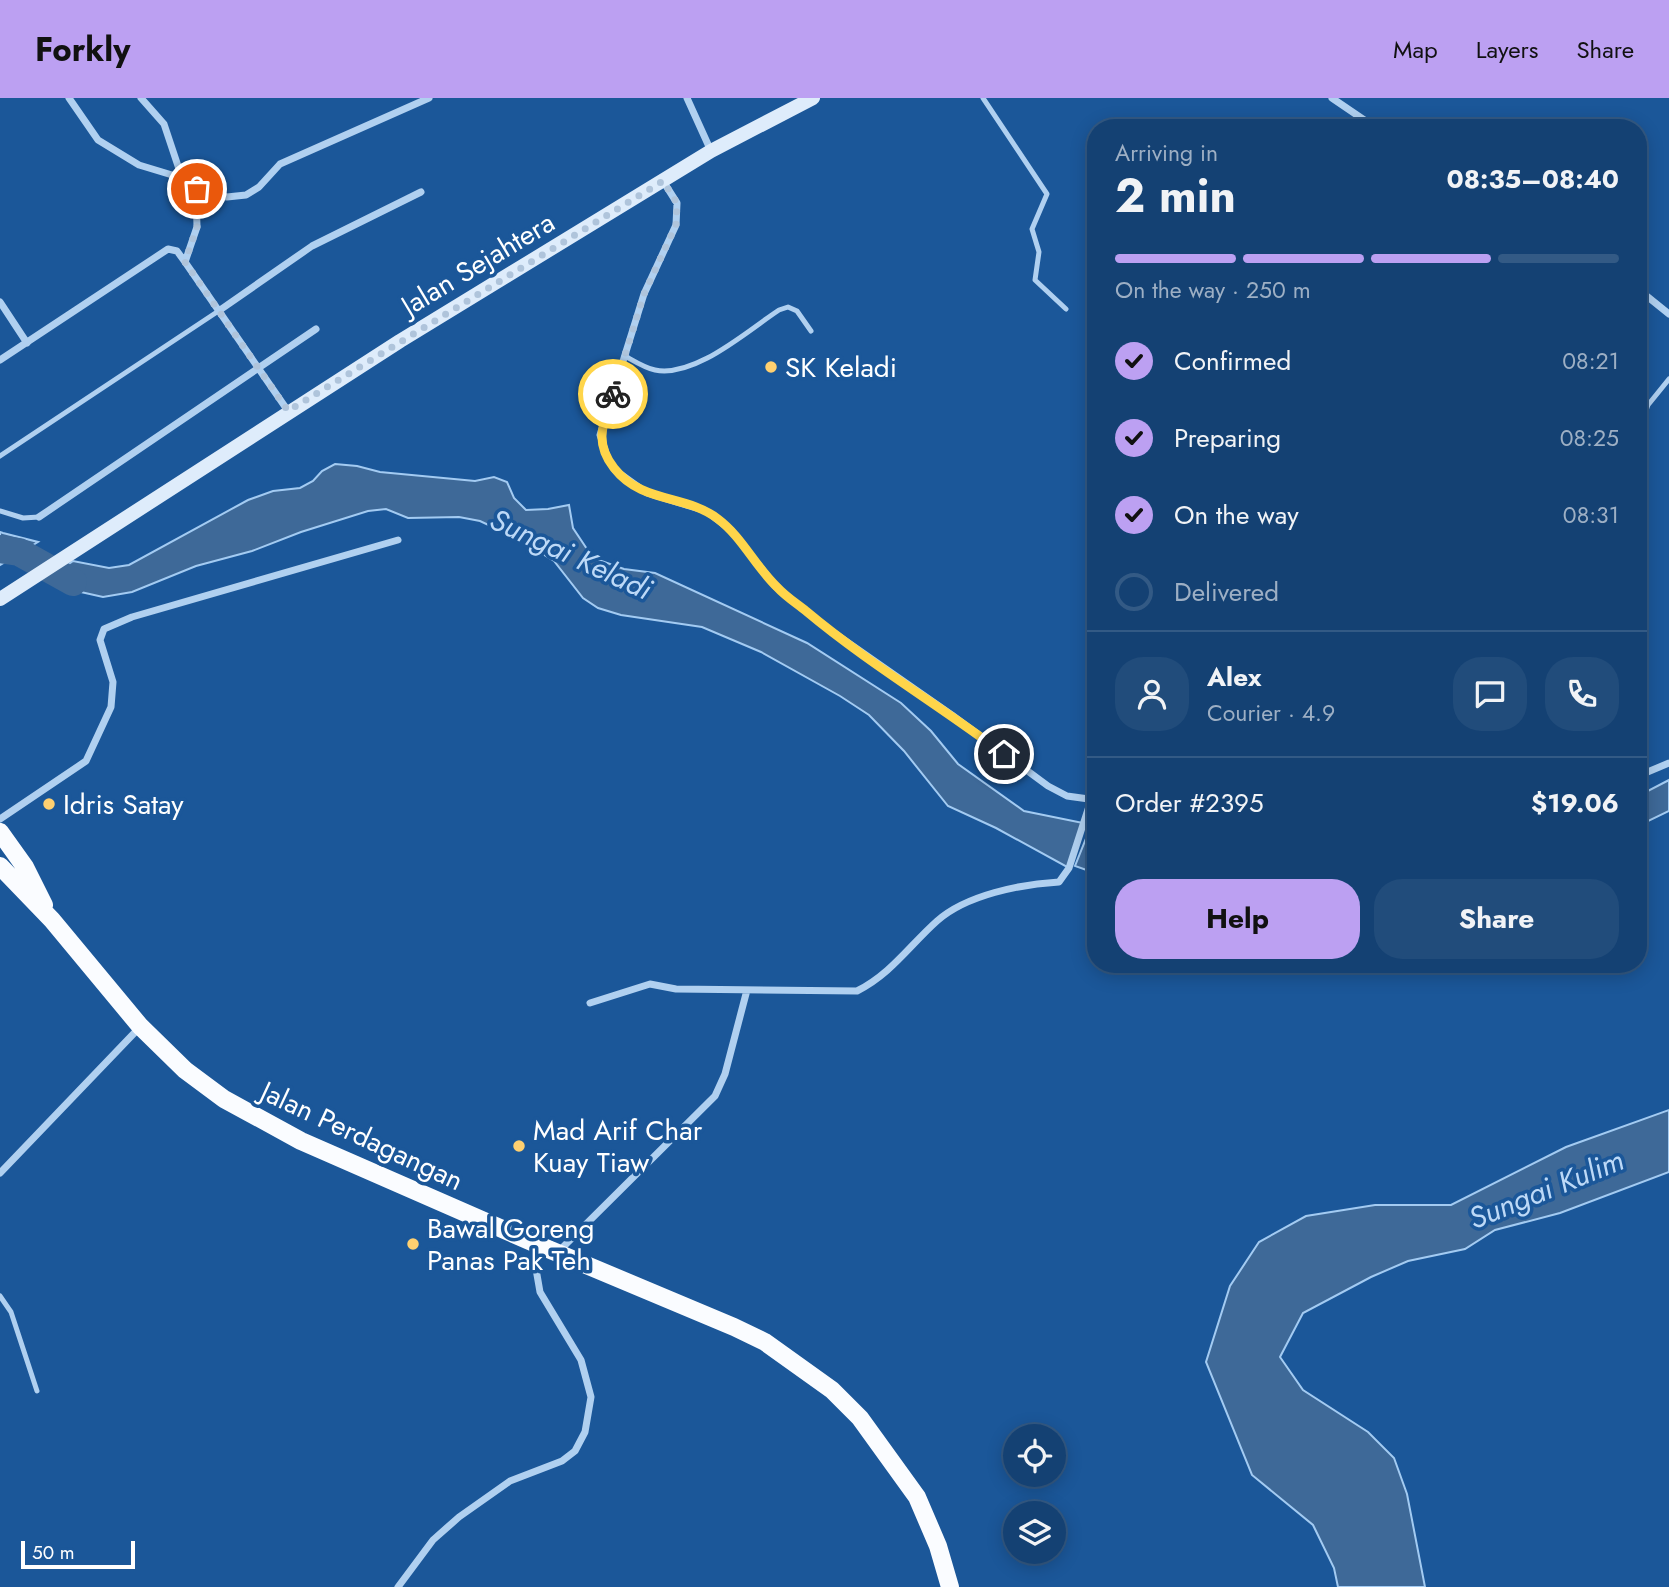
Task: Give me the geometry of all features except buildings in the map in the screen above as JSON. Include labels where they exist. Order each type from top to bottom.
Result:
[{"type":"main road","name":"Jalan Sejahtera","points":[[0,599],[288,411],[711,151],[813,98]]},
{"type":"main road","name":"Jalan Perdagangan","points":[[0,832],[25,867],[52,920]]},
{"type":"main road","name":"Jalan Perdagangan","points":[[0,866],[52,920],[140,1026],[186,1070],[224,1099],[301,1141],[549,1250],[745,1332],[765,1342],[832,1390],[860,1418],[917,1497],[938,1546],[950,1587]]},
{"type":"street","points":[[69,98],[98,140],[139,165],[182,178],[197,190],[227,197],[246,195],[259,187],[280,164],[429,98]]},
{"type":"street","points":[[141,98],[164,124],[182,178]]},
{"type":"street","points":[[687,98],[711,151]]},
{"type":"street","points":[[1332,98],[1363,119]]},
{"type":"street","points":[[663,181],[677,203],[676,225],[644,294],[600,435],[608,459],[615,470],[647,493],[706,511],[717,518],[731,530],[776,587],[823,625],[1048,786],[1067,796],[1087,799]]},
{"type":"street","points":[[185,262],[197,227],[197,190]]},
{"type":"street","points":[[220,310],[312,246],[421,192]]},
{"type":"street","points":[[0,360],[168,249],[177,251],[288,411]]},
{"type":"street","points":[[1647,296],[1669,314]]},
{"type":"street","points":[[0,302],[27,343]]},
{"type":"street","points":[[39,517],[316,329]]},
{"type":"street","points":[[0,819],[86,761],[111,707],[113,682],[100,640],[104,629],[132,617],[398,540]]},
{"type":"street","points":[[1647,772],[1669,763]]},
{"type":"street","points":[[590,1003],[650,984],[676,989],[857,991],[874,983],[891,969],[939,919],[957,906],[1004,890],[1059,882],[1069,868],[1087,817]]},
{"type":"street","points":[[398,1587],[433,1540],[459,1517],[510,1481],[562,1461],[575,1451],[586,1432],[591,1397],[581,1360],[540,1292],[536,1269],[549,1250],[715,1096],[725,1074],[747,990]]},
{"type":"street","points":[[0,1173],[140,1026]]},
{"type":"lane","points":[[983,98],[1047,194],[1031,229],[1039,252],[1035,280],[1066,309]]},
{"type":"lane","points":[[625,356],[653,370],[673,371],[699,364],[779,310],[788,307],[797,311],[811,331]]},
{"type":"lane","points":[[0,456],[220,310]]},
{"type":"lane","points":[[1647,408],[1669,379]]},
{"type":"lane","points":[[0,511],[23,518],[39,517]]},
{"type":"lane","points":[[0,1296],[11,1312],[37,1391]]},
{"type":"water","points":[[335,464],[380,472],[475,481],[494,477],[507,482],[514,498],[526,510],[569,505],[573,528],[593,558],[624,569],[655,573],[807,643],[901,703],[931,731],[958,764],[1024,811],[1083,823],[1069,868],[996,828],[948,806],[904,751],[869,715],[840,696],[761,652],[702,627],[621,615],[598,608],[583,598],[554,561],[518,539],[480,521],[459,517],[408,518],[386,509],[368,511],[252,551],[196,566],[132,592],[103,597],[63,588],[48,579],[73,561],[109,568],[129,565],[248,500],[273,491],[300,488]]},
{"type":"water","points":[[0,532],[3,533],[38,542],[0,565]]},
{"type":"water","points":[[1669,780],[1669,811],[1647,822],[1647,791]]},
{"type":"water","points":[[1087,836],[1087,870],[1075,866]]},
{"type":"water","name":"Sungai Kulim","points":[[1669,1110],[1669,1172],[1560,1213],[1495,1230],[1465,1249],[1408,1261],[1303,1313],[1280,1357],[1303,1390],[1368,1432],[1394,1458],[1407,1494],[1425,1587],[1338,1587],[1334,1568],[1313,1525],[1252,1475],[1206,1362],[1230,1286],[1259,1242],[1306,1216],[1375,1205],[1451,1205],[1566,1147]]},
{"type":"waterway","name":"Sungai Keladi","points":[[0,549],[19,552],[73,582]]},
{"type":"way so far","points":[[197,189],[197,227],[185,262],[288,411],[663,181],[677,203],[676,225],[644,294],[613,394]]},
{"type":"place","name":"SK Keladi","points":[[771,367]]},
{"type":"place","name":"Idris Satay","points":[[49,804]]},
{"type":"place","name":"Mad Arif Char Kuay Tiaw","points":[[519,1146]]},
{"type":"place","name":"Bawal Goreng Panas Pak Teh","points":[[413,1244]]},
{"type":"route","points":[[613,394],[600,435],[608,459],[615,470],[647,493],[693,506],[717,518],[731,530],[776,587],[823,625],[1004,754]]}]
